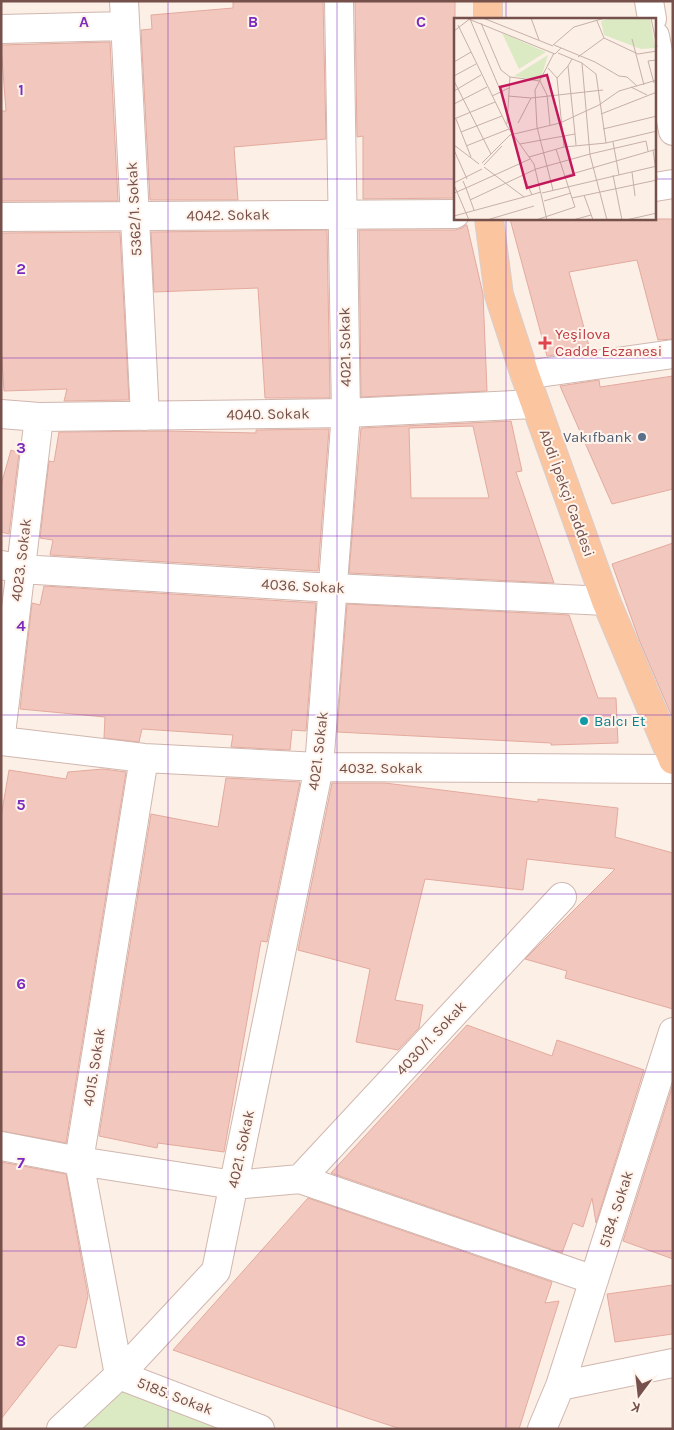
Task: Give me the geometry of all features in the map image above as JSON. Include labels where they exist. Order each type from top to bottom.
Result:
[{"type":"main road","points":[[488,1],[488,18]]},
{"type":"main road","name":"Abdi İpekçi Caddesi","points":[[489,220],[499,294],[524,375],[606,601],[673,760]]},
{"type":"street","name":"4021. Sokak","points":[[61,1429],[119,1376],[216,1271],[319,768],[346,413],[339,1]]},
{"type":"street","points":[[649,1],[652,18]]},
{"type":"street","points":[[1,29],[124,14]]},
{"type":"street","name":"5362/1. Sokak","points":[[124,14],[145,416]]},
{"type":"street","points":[[656,41],[673,131]]},
{"type":"street","points":[[656,187],[673,184]]},
{"type":"street","name":"4042. Sokak","points":[[1,217],[454,214]]},
{"type":"street","points":[[524,375],[673,354]]},
{"type":"street","name":"4040. Sokak","points":[[1,414],[145,416],[346,413],[535,404]]},
{"type":"street","name":"4023. Sokak","points":[[1,734],[11,567],[39,416]]},
{"type":"street","name":"4036. Sokak","points":[[11,567],[333,588],[606,601]]},
{"type":"street","name":"4032. Sokak","points":[[1,741],[144,758],[319,768],[673,769]]},
{"type":"street","name":"4015. Sokak","points":[[119,1376],[79,1160],[144,758]]},
{"type":"street","name":"4030/1. Sokak","points":[[300,1179],[562,897]]},
{"type":"street","name":"5184. Sokak","points":[[560,1386],[673,1032]]},
{"type":"street","points":[[1,1146],[234,1185],[300,1179],[594,1280]]},
{"type":"street","points":[[542,1429],[560,1386],[673,1363]]},
{"type":"street","name":"5185. Sokak","points":[[119,1376],[260,1429]]},
{"type":"green space","points":[[119,1375],[235,1429],[76,1429]]},
{"type":"building","points":[[233,1],[323,1],[326,139],[234,147],[238,200],[150,200],[141,30],[152,29],[151,15],[233,8]]},
{"type":"building","points":[[355,1],[455,1],[454,198],[363,199],[363,136],[357,137]]},
{"type":"building","points":[[110,42],[118,201],[1,201],[1,111],[6,111],[1,45]]},
{"type":"building","points":[[673,219],[673,339],[658,340],[637,260],[569,272],[590,350],[547,356],[510,220]]},
{"type":"building","points":[[466,225],[483,294],[487,391],[361,397],[359,230],[455,230]]},
{"type":"building","points":[[327,230],[330,398],[265,398],[258,288],[154,292],[151,232]]},
{"type":"building","points":[[120,232],[129,400],[64,401],[67,389],[4,391],[1,346],[1,233]]},
{"type":"building","points":[[673,376],[673,489],[612,504],[560,386],[599,380],[600,387]]},
{"type":"building","points":[[511,421],[522,471],[516,472],[554,583],[349,573],[361,428]],"holes":[[[473,426],[489,498],[411,498],[409,428]]]},
{"type":"building","points":[[329,429],[318,571],[50,555],[53,540],[40,538],[49,461],[54,462],[59,432],[167,431],[256,433],[256,430]]},
{"type":"building","points":[[11,450],[19,453],[9,534],[1,532],[1,485]]},
{"type":"building","points":[[673,543],[673,719],[640,642],[612,564]]},
{"type":"building","points":[[44,586],[316,603],[306,731],[292,730],[290,750],[231,747],[233,735],[142,729],[139,742],[104,738],[105,717],[20,709],[32,603],[40,605]]},
{"type":"building","points":[[347,604],[569,615],[598,698],[616,698],[618,743],[551,745],[551,743],[337,732]]},
{"type":"building","points":[[103,769],[126,772],[66,1143],[1,1131],[1,817],[9,770],[66,779],[68,772]]},
{"type":"building","points":[[226,778],[300,782],[267,942],[261,941],[224,1152],[158,1143],[157,1148],[99,1136],[151,814],[218,827]]},
{"type":"building","points":[[332,783],[385,783],[538,802],[538,799],[618,808],[615,837],[673,853],[673,1009],[565,978],[567,971],[525,959],[615,869],[527,859],[523,890],[425,879],[395,1000],[423,1005],[419,1028],[398,1050],[356,1042],[370,969],[298,950]]},
{"type":"building","points":[[467,1025],[552,1056],[557,1040],[644,1070],[596,1223],[592,1198],[583,1227],[573,1223],[562,1253],[331,1173]]},
{"type":"building","points":[[673,1084],[673,1259],[623,1241]]},
{"type":"building","points":[[1,1162],[66,1174],[88,1296],[76,1348],[59,1345],[1,1419]]},
{"type":"building","points":[[308,1198],[552,1282],[545,1303],[559,1301],[519,1429],[401,1429],[173,1350]]},
{"type":"building","points":[[673,1285],[673,1334],[615,1342],[607,1294]]},
{"type":"place","name":"Yeşilova Cadde Eczanesi","points":[[545,343]]},
{"type":"place","name":"Vakıfbank","points":[[642,437]]},
{"type":"place","name":"Balcı Et","points":[[584,721]]}]
